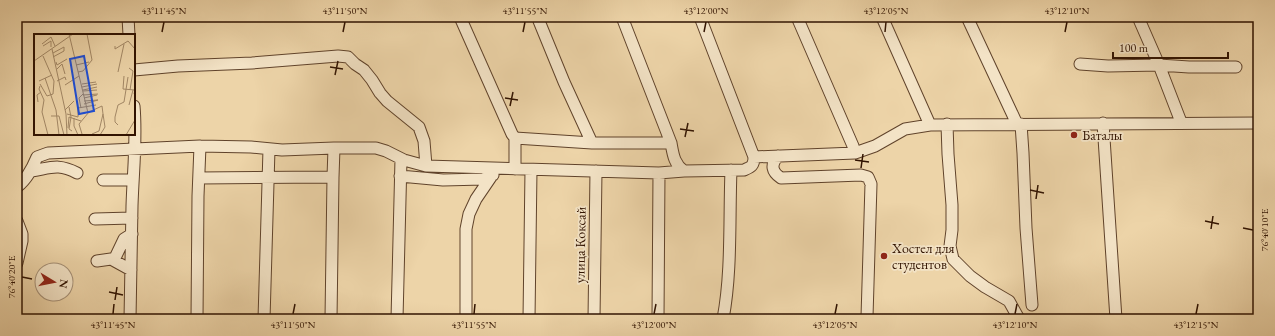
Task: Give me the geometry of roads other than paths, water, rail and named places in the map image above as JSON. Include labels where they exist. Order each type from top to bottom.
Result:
[{"type":"street","points":[[128,17],[129,34]]},
{"type":"street","points":[[460,17],[515,138],[515,169]]},
{"type":"street","points":[[622,17],[671,143],[674,158],[679,167],[684,171]]},
{"type":"street","points":[[17,188],[32,171],[34,154],[200,146],[282,150],[376,148],[386,151],[401,159],[426,166],[496,171],[515,169],[658,173],[744,170],[754,164],[754,157],[700,17]]},
{"type":"street","points":[[797,17],[855,153]]},
{"type":"street","points":[[882,17],[930,125]]},
{"type":"street","points":[[967,17],[1019,124],[1024,153],[1026,228],[1032,305]]},
{"type":"street","points":[[1138,17],[1181,122]]},
{"type":"street","points":[[539,21],[564,82],[592,143]]},
{"type":"street","points":[[135,70],[338,56],[348,57],[364,70],[387,101],[419,127],[424,141],[426,166]]},
{"type":"street","points":[[1080,64],[1108,66],[1236,66]]},
{"type":"street","points":[[130,319],[133,180],[136,124],[135,115]]},
{"type":"street","points":[[754,157],[855,153],[882,142],[905,129],[930,125],[1258,122]]},
{"type":"street","points":[[1103,123],[1116,319]]},
{"type":"street","points":[[947,124],[952,205],[952,230],[950,246],[952,259],[970,276],[1009,301],[1019,319]]},
{"type":"street","points":[[515,138],[592,143],[671,143]]},
{"type":"street","points":[[197,319],[200,146]]},
{"type":"street","points":[[330,318],[334,148]]},
{"type":"street","points":[[264,319],[268,149]]},
{"type":"street","points":[[778,156],[775,160],[773,168],[775,174],[781,178],[861,175],[868,177],[871,184],[867,318]]},
{"type":"street","points":[[398,319],[401,159]]},
{"type":"street","points":[[32,171],[60,167],[68,168],[77,173]]},
{"type":"street","points":[[529,319],[531,170]]},
{"type":"street","points":[[723,319],[728,275],[730,170]]},
{"type":"street","points":[[400,176],[443,180],[483,179],[496,171]]},
{"type":"street","points":[[466,319],[466,229],[469,214],[484,185],[496,171]]},
{"type":"street","name":"улица Коксай","points":[[594,319],[596,171]]},
{"type":"street","points":[[658,173],[658,319]]},
{"type":"street","points":[[199,178],[333,177]]},
{"type":"street","points":[[103,180],[133,180]]},
{"type":"street","points":[[17,214],[26,222],[26,236],[22,241]]},
{"type":"street","points":[[95,219],[132,218]]},
{"type":"street","points":[[17,221],[22,234],[17,263]]},
{"type":"street","points":[[114,260],[124,239],[132,234]]},
{"type":"street","points":[[97,261],[111,259],[131,270]]},
{"type":"place","name":"Баталы","points":[[1074,135]]},
{"type":"place","name":"Хостел для студентов","points":[[884,256]]}]
